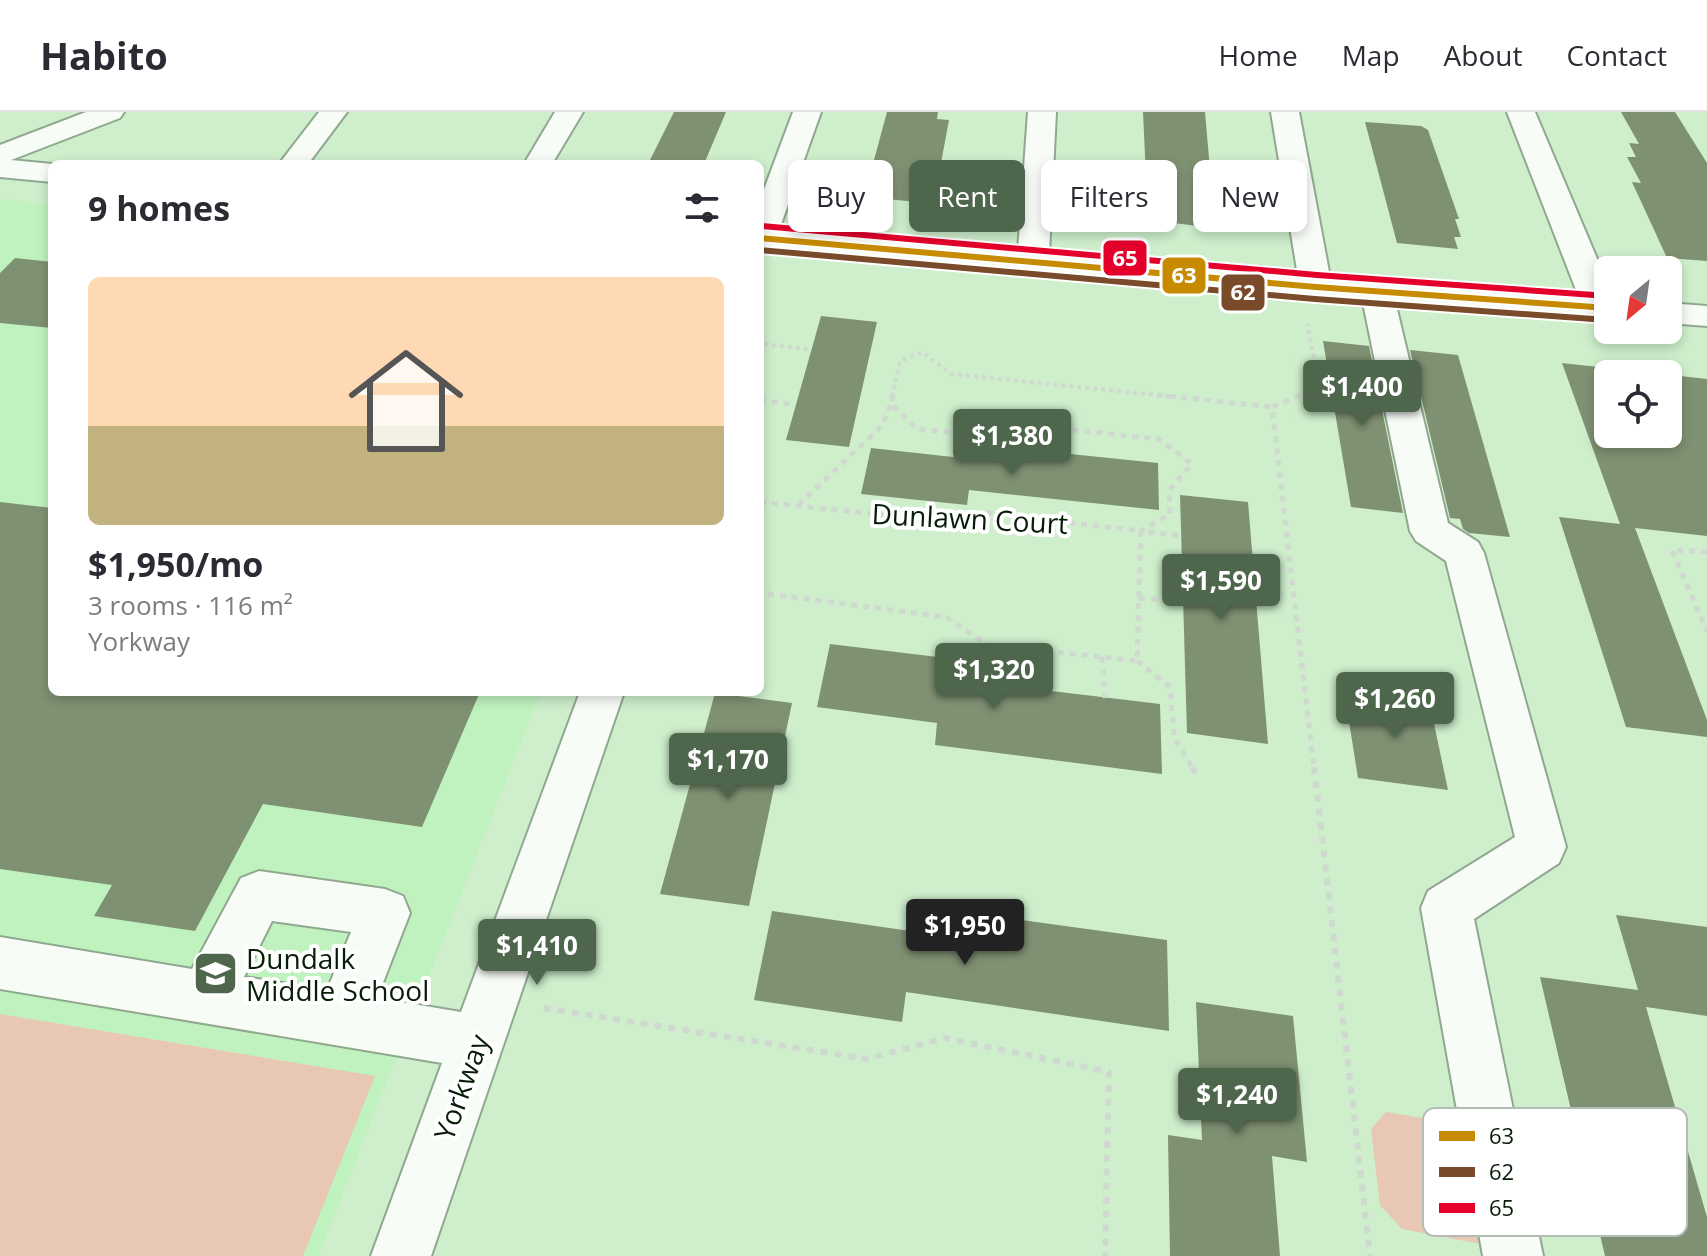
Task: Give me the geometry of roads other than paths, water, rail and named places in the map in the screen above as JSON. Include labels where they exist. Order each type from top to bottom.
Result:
[{"type":"street","points":[[0,155],[110,112]]},
{"type":"street","points":[[296,160],[333,112]]},
{"type":"street","points":[[540,160],[569,112]]},
{"type":"street","points":[[764,228],[807,112]]},
{"type":"street","points":[[1033,262],[1042,112]]},
{"type":"street","points":[[1285,112],[1310,298]]},
{"type":"street","points":[[1521,112],[1594,289]]},
{"type":"street","points":[[0,168],[48,173]]},
{"type":"street","points":[[764,239],[1033,262],[1310,298],[1376,289],[1594,307]]},
{"type":"street","points":[[1376,289],[1430,531],[1464,553],[1542,847],[1446,908],[1485,1108]]},
{"type":"street","points":[[1682,314],[1707,316]]},
{"type":"street","name":"Yorkway","points":[[401,1256],[601,696]]},
{"type":"street","points":[[206,997],[259,895],[385,913],[342,1019]]},
{"type":"street","points":[[0,963],[342,1019],[485,1021]]},
{"type":"street","points":[[1509,1236],[1513,1256]]},
{"type":"place","name":"Dundalk Middle School","points":[[215,974]]}]
